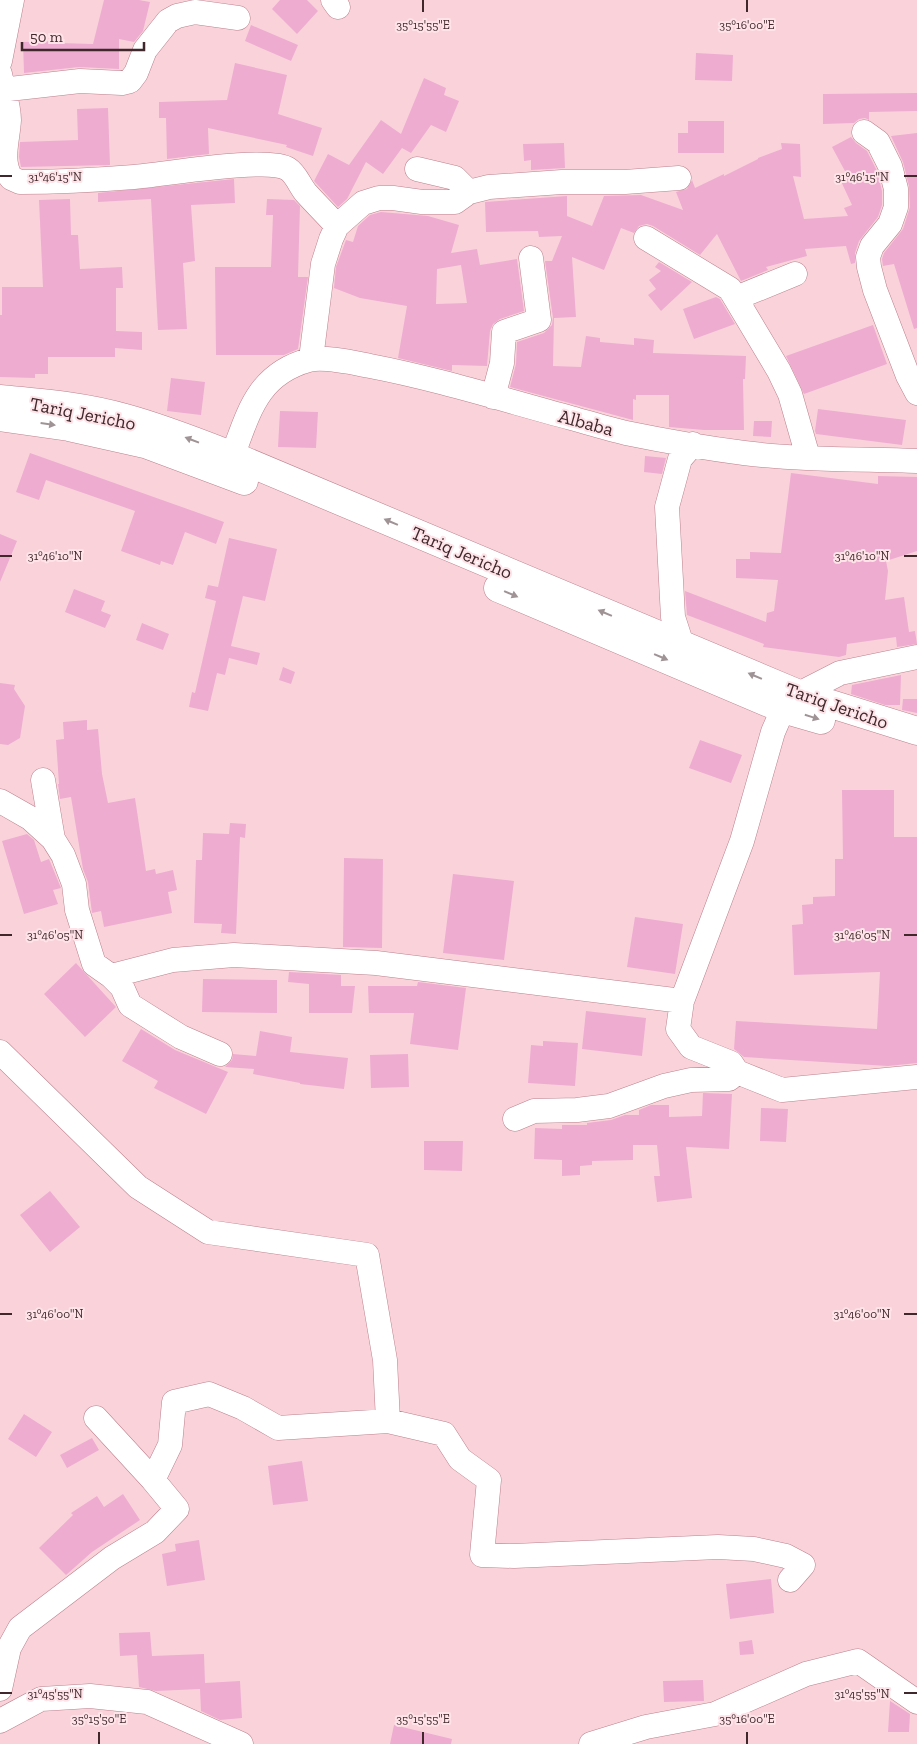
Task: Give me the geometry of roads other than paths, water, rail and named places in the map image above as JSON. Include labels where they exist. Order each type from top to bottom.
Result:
[{"type":"main road","name":"Tariq Jericho","points":[[0,399],[63,405],[123,417],[171,432],[229,464],[791,701],[917,747]]},
{"type":"main road","name":"Tariq Jericho","points":[[0,417],[69,427],[118,437],[229,464],[682,645],[791,701],[917,731]]},
{"type":"street","points":[[0,61],[12,0]]},
{"type":"street","points":[[238,18],[195,12],[177,16],[168,22],[145,50],[136,73],[130,81],[122,83],[80,81],[1,84],[7,102],[9,120],[5,164],[11,178],[20,182],[81,181],[215,168],[282,166],[289,169],[305,191],[337,226]]},
{"type":"street","points":[[864,132],[878,142],[890,166],[896,189],[896,207],[890,224],[872,246],[868,257],[869,268],[875,290],[908,376],[917,393]]},
{"type":"street","points":[[417,169],[455,178],[469,192]]},
{"type":"street","points":[[311,360],[323,264],[331,239],[337,226],[363,203],[378,198],[422,202],[455,202],[469,192],[489,187],[562,182],[625,182],[679,178]]},
{"type":"street","points":[[646,238],[730,289],[780,371],[790,394],[808,457]]},
{"type":"street","points":[[493,397],[502,363],[504,332],[538,320],[531,258]]},
{"type":"street","points":[[736,298],[795,274]]},
{"type":"street","name":"Albaba","points":[[229,464],[249,410],[267,384],[275,376],[311,360],[343,361],[412,374],[626,433],[744,453],[917,461]]},
{"type":"street","points":[[682,645],[673,618],[667,507],[680,459],[693,444]]},
{"type":"street","points":[[917,657],[840,673],[791,701],[773,732],[742,841],[682,1001],[678,1029],[691,1047],[731,1063],[737,1072],[782,1090],[917,1077]]},
{"type":"street","points":[[43,780],[53,839]]},
{"type":"street","points":[[0,801],[30,818],[53,839],[63,855],[74,884],[77,910],[94,964],[111,976],[122,987],[130,1005],[182,1037],[220,1054]]},
{"type":"street","points":[[111,976],[173,960],[234,956],[376,963],[682,1001]]},
{"type":"street","points":[[0,1052],[138,1187],[208,1232],[367,1255],[385,1360],[388,1421]]},
{"type":"street","points":[[514,1119],[534,1111],[577,1110],[609,1106],[664,1086],[691,1080],[729,1079],[737,1072]]},
{"type":"street","points":[[153,1480],[170,1445],[174,1402],[209,1394],[243,1408],[278,1428],[388,1421],[444,1434],[460,1459],[489,1480],[482,1555],[514,1556],[718,1547],[754,1549],[786,1556],[803,1565],[790,1580]]},
{"type":"street","points":[[0,1689],[9,1648],[20,1628],[112,1558],[155,1532],[177,1509],[96,1418]]},
{"type":"street","points":[[591,1744],[646,1727],[715,1714],[806,1674],[858,1661],[917,1702]]},
{"type":"street","points":[[0,1720],[41,1699],[90,1696],[147,1702],[241,1744]]}]
